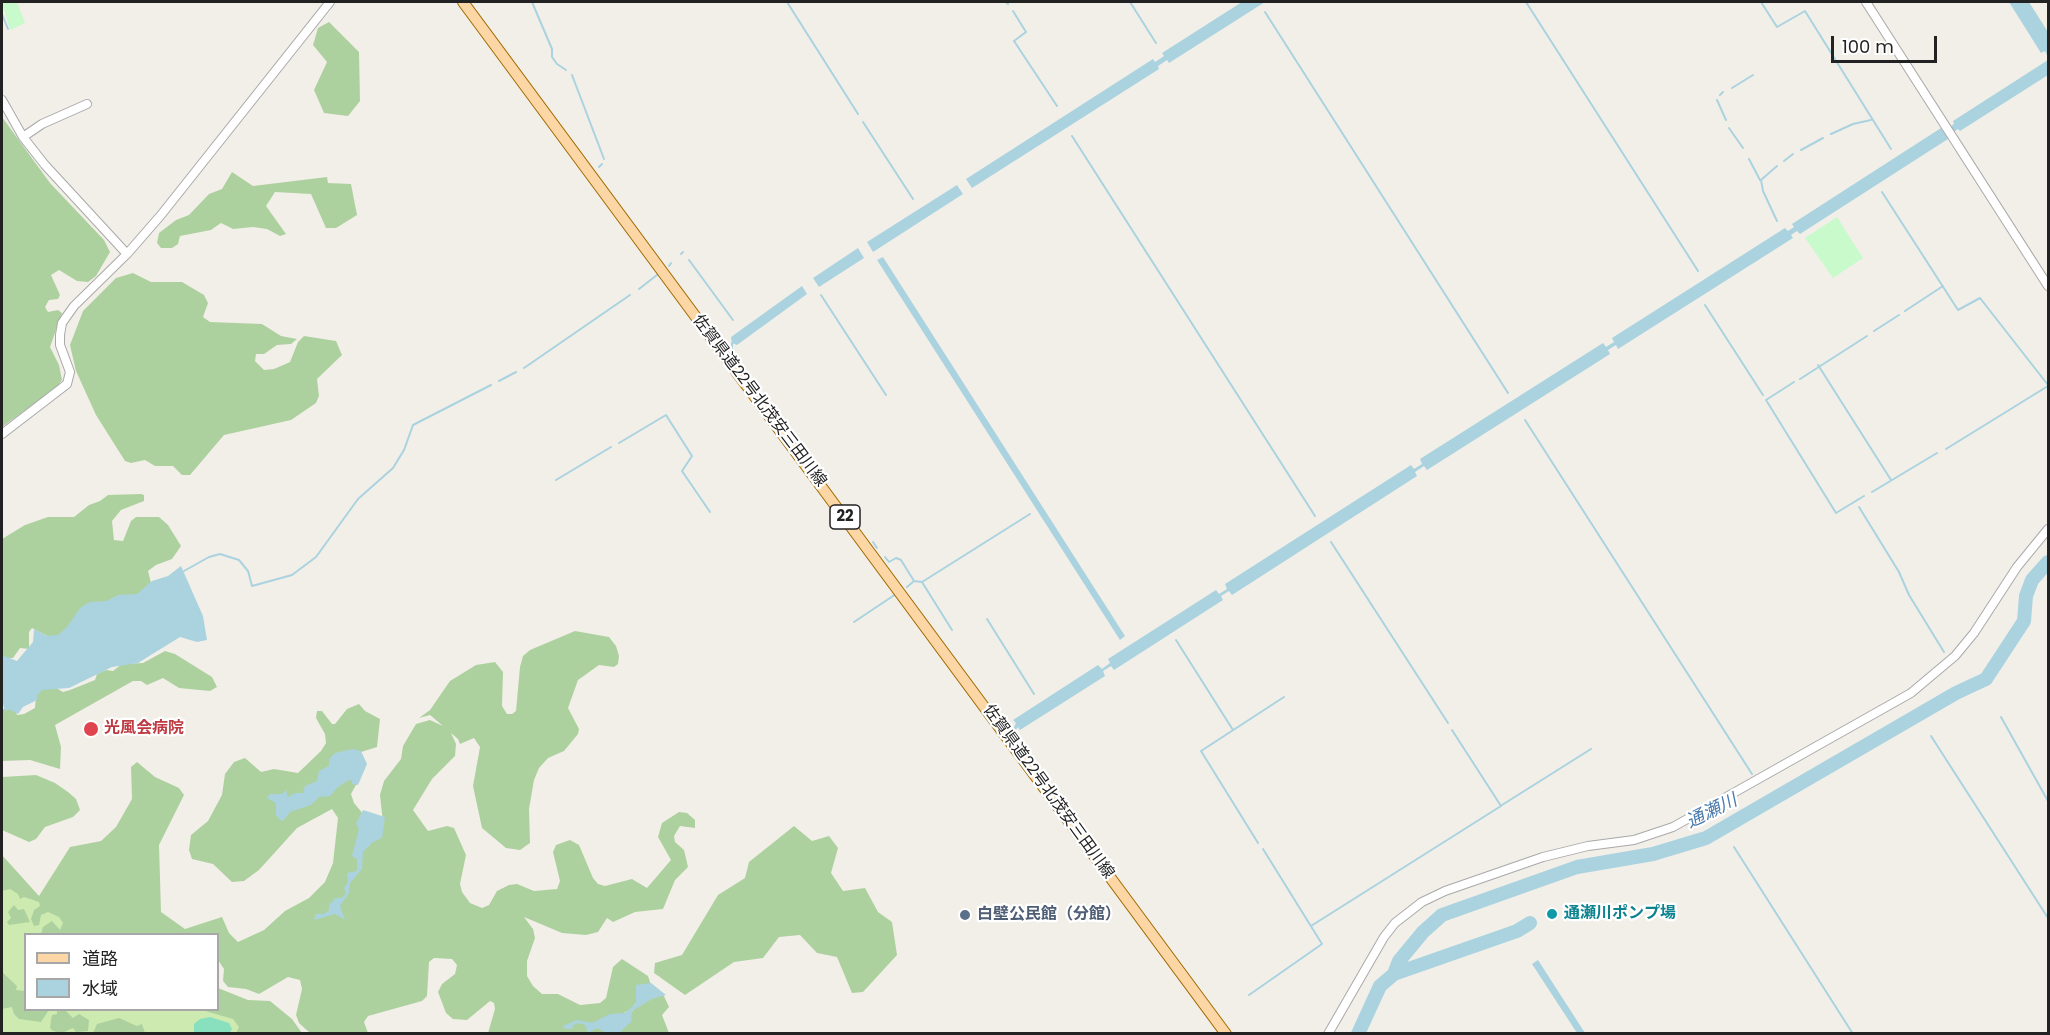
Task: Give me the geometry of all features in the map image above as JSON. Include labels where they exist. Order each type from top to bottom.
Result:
[{"type":"main road","name":"佐賀県道22号北茂安三田川線","points":[[463,2],[1226,1034]]},
{"type":"street","points":[[2,434],[67,384],[70,372],[60,345],[62,323],[74,306],[127,254],[161,215],[330,2]]},
{"type":"street","points":[[1866,2],[2049,286]]},
{"type":"street","points":[[2,100],[23,137],[45,165],[127,254]]},
{"type":"street","points":[[23,137],[42,124],[87,104]]},
{"type":"street","points":[[1328,1034],[1384,938],[1395,923],[1422,902],[1445,891],[1543,857],[1588,846],[1634,840],[1674,827],[1911,693],[1955,656],[1974,633],[2017,567],[2049,529]]},
{"type":"green space","points":[[2,2],[17,2],[25,23],[10,30]]},
{"type":"green space","points":[[329,22],[359,52],[360,101],[348,116],[324,113],[314,90],[327,62],[313,45],[318,28]]},
{"type":"green space","points":[[2,117],[50,183],[104,240],[110,252],[96,276],[88,282],[77,281],[59,270],[51,275],[60,295],[58,299],[49,300],[45,307],[48,312],[58,310],[62,313],[50,347],[59,365],[62,380],[57,387],[2,427]]},
{"type":"green space","points":[[232,172],[253,186],[327,177],[328,183],[351,184],[357,215],[336,228],[326,228],[311,194],[275,192],[266,206],[286,234],[280,236],[267,229],[253,227],[233,229],[221,223],[211,230],[180,236],[178,244],[172,248],[161,248],[157,243],[159,233],[176,220],[189,215],[209,194],[222,189]]},
{"type":"green space","points":[[1837,217],[1863,258],[1833,278],[1805,238]]},
{"type":"green space","points":[[133,273],[151,282],[182,282],[204,295],[208,303],[203,317],[210,322],[262,324],[281,336],[297,339],[291,344],[277,345],[264,354],[256,354],[255,361],[264,370],[274,369],[290,362],[298,342],[304,336],[336,341],[342,355],[317,379],[319,396],[316,403],[291,420],[224,435],[190,475],[182,475],[173,466],[155,466],[145,460],[131,463],[125,461],[96,415],[76,371],[70,345],[83,311],[116,278]]},
{"type":"green space","points":[[108,495],[144,495],[144,501],[121,510],[112,521],[114,540],[123,541],[131,521],[136,517],[159,517],[168,525],[181,546],[172,559],[148,571],[152,587],[53,639],[32,628],[29,632],[29,649],[20,648],[13,658],[2,658],[2,539],[25,525],[48,517],[74,517],[89,505]]},
{"type":"green space","points":[[575,631],[609,637],[616,646],[619,656],[618,664],[614,667],[599,665],[578,680],[568,708],[579,729],[578,734],[564,751],[548,758],[539,768],[534,780],[529,809],[530,843],[520,850],[506,848],[482,828],[473,786],[480,747],[474,738],[460,744],[451,733],[456,744],[455,756],[432,779],[413,810],[428,831],[447,826],[454,828],[466,855],[460,884],[462,892],[470,903],[482,908],[489,905],[497,891],[509,885],[517,884],[534,891],[557,889],[560,881],[553,852],[556,845],[570,840],[579,845],[593,878],[598,884],[605,886],[632,879],[647,888],[671,860],[658,837],[662,823],[679,812],[687,813],[695,820],[695,828],[680,826],[674,836],[675,842],[684,850],[688,867],[675,880],[663,909],[635,912],[613,922],[607,918],[598,932],[586,935],[562,933],[524,917],[533,929],[535,938],[527,961],[527,976],[542,994],[558,994],[580,1005],[600,1003],[606,998],[613,967],[622,959],[648,976],[651,985],[631,1009],[600,1027],[609,1034],[488,1033],[495,1009],[494,1003],[490,1001],[467,1020],[453,1019],[446,1013],[438,992],[442,984],[455,974],[457,965],[452,959],[434,958],[429,962],[427,996],[422,1001],[368,1016],[364,1022],[368,1033],[310,1033],[299,1023],[296,1015],[302,989],[300,980],[288,977],[259,994],[246,989],[228,987],[223,981],[224,969],[219,962],[219,933],[41,933],[43,927],[52,921],[60,930],[63,923],[59,917],[48,912],[41,915],[39,925],[34,926],[31,919],[34,910],[40,906],[39,902],[24,897],[20,899],[18,894],[10,889],[2,891],[2,855],[39,896],[70,847],[101,841],[116,827],[132,799],[131,767],[137,762],[155,777],[179,788],[184,795],[159,845],[161,912],[185,929],[222,917],[229,933],[238,942],[264,930],[285,911],[309,898],[325,882],[333,863],[338,818],[332,809],[297,828],[259,870],[244,881],[232,882],[213,864],[192,859],[189,850],[191,835],[208,821],[222,795],[225,774],[234,762],[245,758],[261,772],[274,769],[298,773],[321,751],[326,743],[325,734],[316,718],[317,711],[322,711],[332,724],[335,724],[347,709],[359,704],[365,711],[380,719],[377,747],[358,753],[281,814],[351,777],[357,783],[351,794],[354,803],[364,815],[383,823],[380,795],[384,781],[401,759],[403,746],[416,724],[430,720],[443,726],[430,715],[419,718],[430,710],[450,681],[476,665],[495,662],[503,672],[502,706],[507,714],[512,714],[516,711],[523,656],[530,650]]},
{"type":"green space","points":[[165,651],[175,654],[212,677],[217,687],[210,691],[179,688],[163,678],[147,685],[141,681],[133,681],[55,725],[61,747],[60,769],[30,760],[2,761],[2,710],[8,706],[15,709],[17,715],[24,714],[35,708],[36,695],[41,690],[53,686],[63,692],[70,690],[95,680],[97,674],[106,670],[113,671],[122,664],[143,663]]},
{"type":"green space","points":[[36,775],[55,783],[68,792],[76,799],[80,810],[73,817],[45,827],[36,839],[29,842],[2,830],[2,777]]},
{"type":"green space","points":[[794,826],[812,841],[829,836],[838,848],[831,873],[843,891],[865,888],[878,912],[892,922],[897,955],[863,992],[852,993],[837,957],[817,953],[800,935],[779,937],[763,958],[734,962],[685,995],[654,973],[655,963],[682,955],[718,895],[745,878],[749,862]]},
{"type":"green space","points":[[2,873],[23,890],[103,933],[24,933],[24,1011],[219,1011],[219,1001],[253,1033],[2,1033]]},
{"type":"green space","points":[[14,905],[18,910],[24,909],[30,922],[9,925],[7,922],[11,918],[8,912]]},
{"type":"green space","points":[[2,972],[17,986],[16,990],[24,991],[24,1011],[48,1011],[41,1022],[19,1019],[12,1007],[2,1009]]},
{"type":"green space","points":[[219,988],[248,1000],[270,1001],[292,1019],[302,1033],[236,1033],[239,1027],[233,1019],[205,1011],[219,1011]]},
{"type":"green space","points":[[663,994],[669,1007],[662,1015],[669,1033],[616,1034],[639,1002]]},
{"type":"green space","points":[[57,1011],[66,1011],[73,1018],[79,1014],[89,1020],[88,1031],[76,1032],[73,1028],[62,1033],[53,1031],[50,1028],[52,1015],[57,1014]]},
{"type":"green space","points":[[210,1017],[229,1023],[232,1029],[230,1033],[194,1033],[194,1024],[200,1019]]},
{"type":"green space","points":[[119,1018],[137,1026],[142,1024],[145,1033],[93,1033],[97,1024]]},
{"type":"water","points":[[1242,2],[1265,2],[1169,63],[1167,60],[1158,66],[1159,69],[972,188],[966,179],[1153,59],[1155,62],[1164,56],[1162,53]]},
{"type":"water","points":[[2009,2],[2029,2],[2048,32],[2048,57],[2045,51],[2041,53]]},
{"type":"water","points":[[2048,60],[2048,75],[1960,131],[1958,129],[1947,136],[1948,139],[1800,234],[1797,231],[1791,235],[1793,238],[1618,349],[1616,345],[1608,350],[1610,354],[1427,470],[1424,466],[1415,472],[1417,476],[1232,595],[1229,591],[1221,596],[1223,600],[1114,670],[1111,666],[1103,671],[1105,676],[1020,730],[1018,727],[1014,732],[1012,731],[1016,723],[1013,720],[1098,665],[1102,669],[1110,663],[1108,659],[1216,590],[1219,594],[1227,589],[1225,584],[1411,465],[1414,469],[1422,464],[1420,459],[1603,343],[1606,347],[1614,342],[1612,338],[1785,228],[1788,231],[1794,227],[1792,224],[1941,128],[1943,131],[1954,124],[1953,121]]},
{"type":"water","points":[[957,185],[963,194],[873,252],[867,242]]},
{"type":"water","points":[[858,248],[864,258],[819,287],[813,278]]},
{"type":"water","points":[[883,257],[1125,636],[1120,640],[877,260]]},
{"type":"water","points":[[802,286],[807,294],[737,345],[732,343],[731,337]]},
{"type":"water","points":[[181,566],[203,616],[207,640],[197,642],[180,637],[138,663],[112,667],[69,688],[42,690],[37,700],[23,707],[18,714],[9,709],[5,712],[2,699],[2,655],[17,661],[33,642],[34,629],[47,636],[58,635],[67,627],[81,607],[90,602],[107,601],[118,595],[137,594],[152,581],[168,576]]},
{"type":"water","points":[[353,749],[361,751],[367,764],[358,785],[352,784],[352,780],[347,781],[330,796],[319,797],[311,805],[290,812],[283,821],[279,819],[276,815],[276,803],[267,798],[270,794],[282,794],[286,790],[288,797],[295,793],[303,793],[305,786],[317,781],[319,771],[329,766],[329,759],[335,753]]},
{"type":"water","points":[[363,810],[385,817],[382,838],[373,842],[363,852],[362,869],[350,883],[349,893],[340,906],[345,920],[335,914],[314,920],[316,914],[324,914],[329,910],[329,904],[334,901],[333,899],[343,897],[346,893],[344,888],[348,882],[347,873],[357,871],[357,859],[352,856],[359,829],[356,824]]},
{"type":"water","points":[[1538,960],[1585,1033],[1577,1033],[1532,964]]},
{"type":"water","points":[[651,983],[666,995],[652,999],[632,1011],[631,1022],[622,1030],[622,1033],[607,1033],[597,1028],[588,1033],[585,1025],[579,1023],[573,1025],[572,1029],[565,1029],[563,1026],[577,1020],[592,1023],[610,1014],[625,1013],[636,1003],[636,985]]},
{"type":"waterway","points":[[532,2],[552,49],[552,57],[566,70]]},
{"type":"waterway","points":[[787,2],[858,114]]},
{"type":"waterway","points":[[1130,2],[1156,43]]},
{"type":"waterway","points":[[1526,2],[1698,271]]},
{"type":"waterway","points":[[1761,2],[1777,27],[1805,11],[1891,149]]},
{"type":"waterway","points":[[1013,11],[1026,32],[1014,41],[1057,106]]},
{"type":"waterway","points":[[1265,12],[1508,393]]},
{"type":"waterway","points":[[2,14],[8,29]]},
{"type":"waterway","points":[[572,75],[604,159]]},
{"type":"waterway","points":[[1732,88],[1753,75]]},
{"type":"waterway","points":[[1720,95],[1723,92]]},
{"type":"waterway","points":[[1717,100],[1726,120]]},
{"type":"waterway","points":[[1831,134],[1853,124],[1871,120]]},
{"type":"waterway","points":[[863,122],[913,199]]},
{"type":"waterway","points":[[1729,128],[1743,148]]},
{"type":"waterway","points":[[1072,136],[1315,516]]},
{"type":"waterway","points":[[1801,150],[1823,138]]},
{"type":"waterway","points":[[1784,161],[1793,154]]},
{"type":"waterway","points":[[1749,159],[1760,180]]},
{"type":"waterway","points":[[599,167],[602,164]]},
{"type":"waterway","points":[[1777,166],[1761,180],[1763,191],[1777,221]]},
{"type":"waterway","points":[[1882,192],[1958,310],[1980,298],[2048,385]]},
{"type":"waterway","points":[[689,260],[733,320]]},
{"type":"waterway","points":[[639,289],[657,275]]},
{"type":"waterway","points":[[1905,311],[1943,286]]},
{"type":"waterway","points":[[524,368],[630,295]]},
{"type":"waterway","points":[[821,295],[886,395]]},
{"type":"waterway","points":[[1705,305],[1763,395]]},
{"type":"waterway","points":[[1874,331],[1899,315]]},
{"type":"waterway","points":[[1800,379],[1867,336]]},
{"type":"waterway","points":[[732,343],[732,351]]},
{"type":"waterway","points":[[1818,365],[1891,480]]},
{"type":"waterway","points":[[499,381],[516,372]]},
{"type":"waterway","points":[[1794,382],[1766,400],[1836,513],[1864,496]]},
{"type":"waterway","points":[[184,571],[209,557],[220,554],[239,560],[248,571],[252,586],[292,575],[316,557],[358,499],[393,468],[404,450],[413,425],[491,385]]},
{"type":"waterway","points":[[1946,449],[2048,386]]},
{"type":"waterway","points":[[619,443],[666,415],[692,456],[682,471],[710,512]]},
{"type":"waterway","points":[[1525,420],[1752,774]]},
{"type":"waterway","points":[[556,480],[611,447]]},
{"type":"waterway","points":[[1872,492],[1937,453]]},
{"type":"waterway","points":[[1859,507],[1944,652]]},
{"type":"waterway","points":[[907,587],[914,581],[922,582],[1030,514]]},
{"type":"waterway","points":[[873,542],[877,548]]},
{"type":"waterway","points":[[1331,542],[1448,723]]},
{"type":"waterway","points":[[885,557],[889,562],[896,558],[901,560],[914,581]]},
{"type":"waterway","name":"通瀬川","points":[[1358,1034],[1380,986],[1394,974],[1399,961],[1423,932],[1442,915],[1577,867],[1653,854],[1706,838],[1956,693],[1986,679],[2024,621],[2026,596],[2032,580],[2048,562]]},
{"type":"waterway","points":[[922,582],[952,630]]},
{"type":"waterway","points":[[854,622],[896,594]]},
{"type":"waterway","points":[[987,619],[1034,694]]},
{"type":"waterway","points":[[1176,640],[1233,730]]},
{"type":"waterway","points":[[1258,843],[1201,751],[1284,697]]},
{"type":"waterway","points":[[2001,717],[2048,801]]},
{"type":"waterway","points":[[1311,926],[1501,806],[1452,730]]},
{"type":"waterway","points":[[1931,736],[2048,918]]},
{"type":"waterway","points":[[1502,805],[1591,749]]},
{"type":"waterway","points":[[1734,847],[1853,1034]]},
{"type":"waterway","points":[[1249,995],[1322,944],[1263,849]]},
{"type":"waterway","points":[[1394,974],[1517,931],[1530,923]]},
{"type":"place","name":"光風会病院","points":[[91,729]]},
{"type":"place","name":"通瀬川ポンプ場","points":[[1552,914]]},
{"type":"place","name":"白壁公民館（分館）","points":[[965,915]]}]
